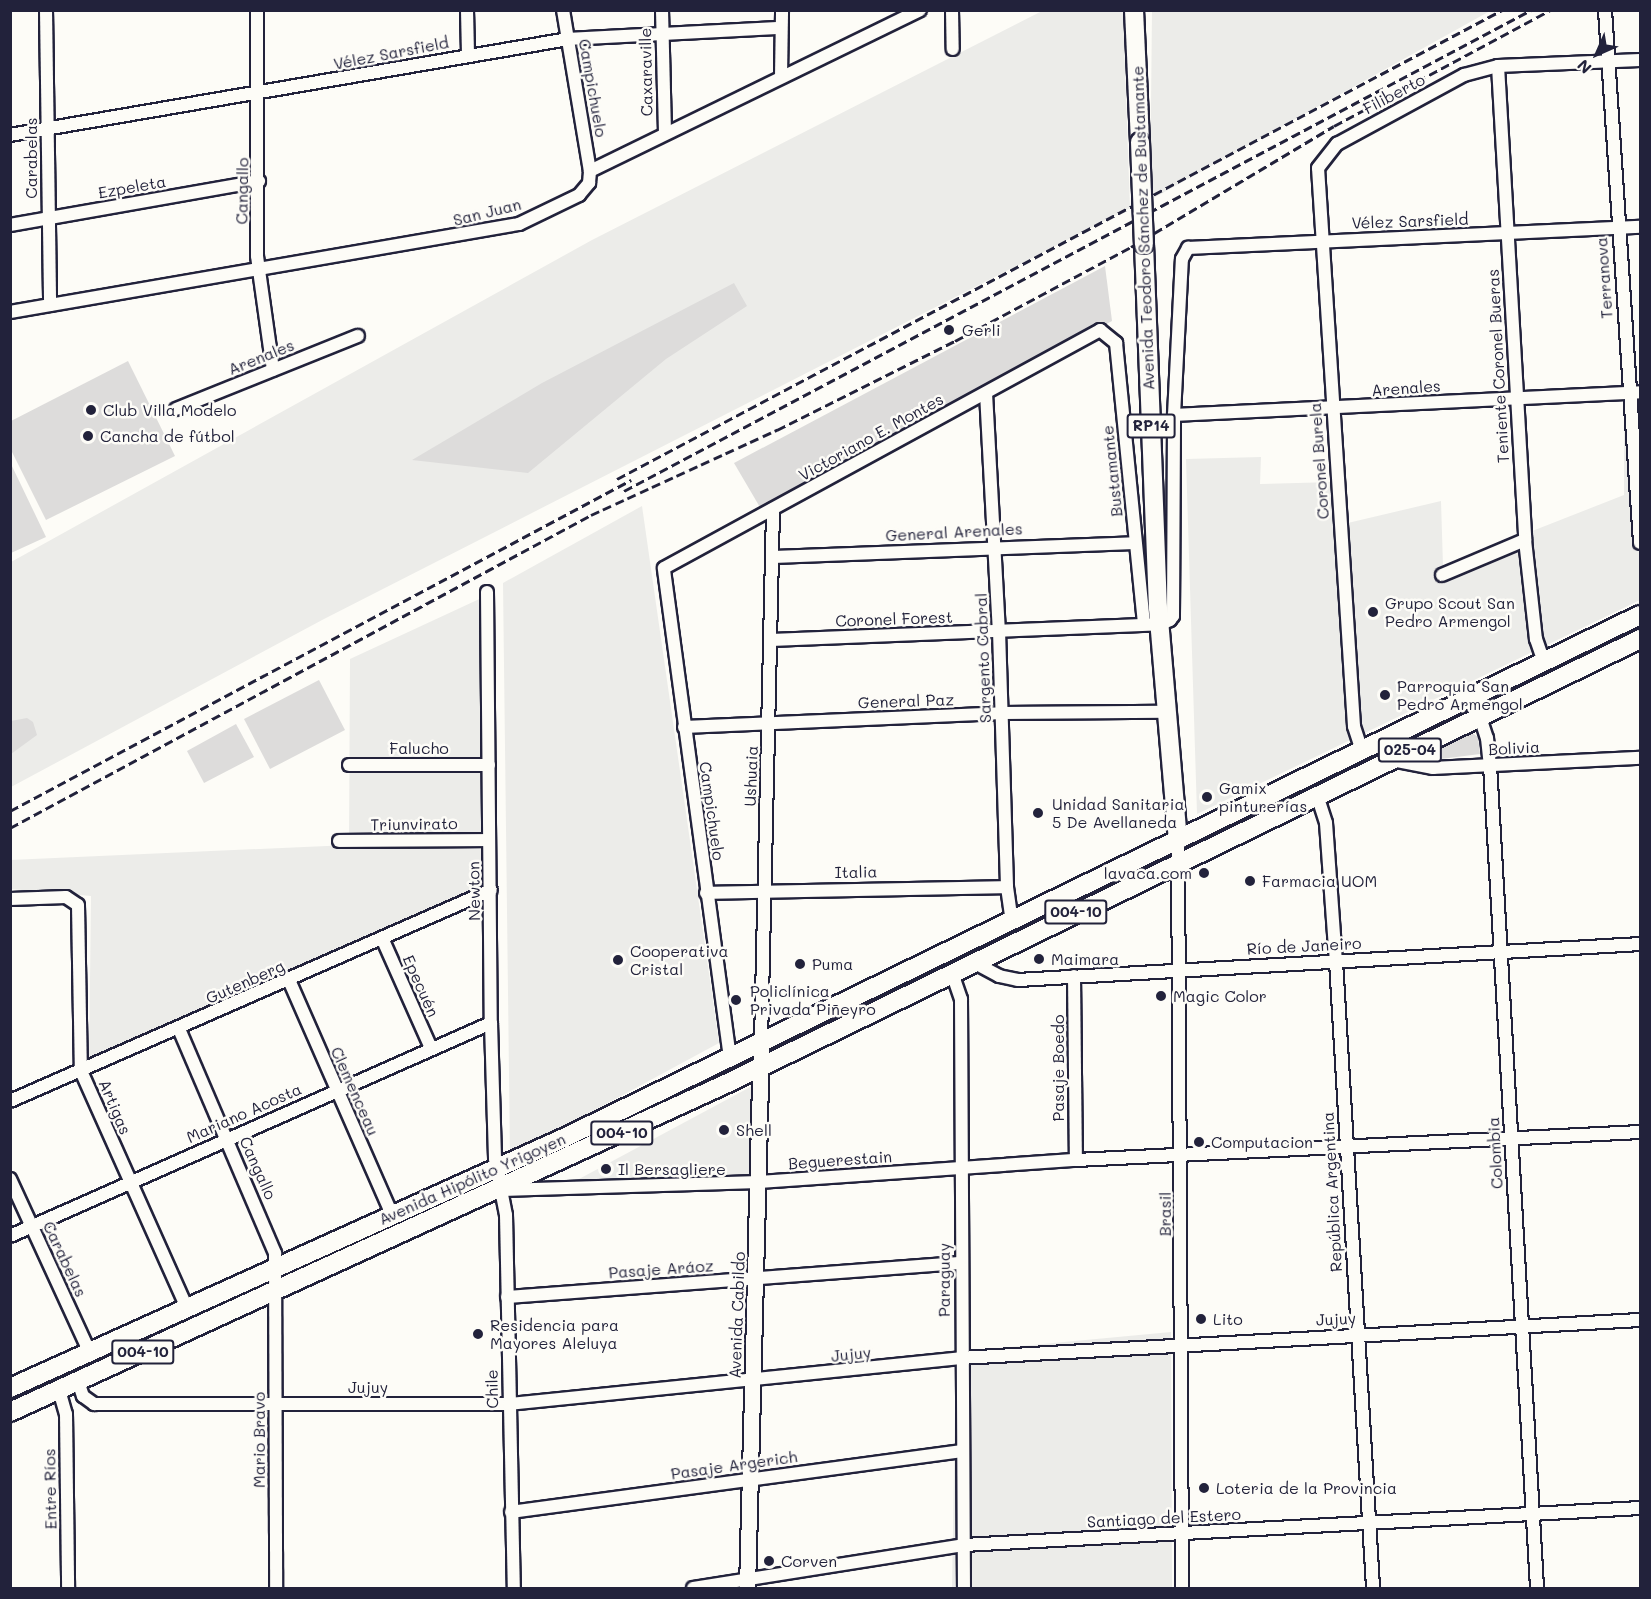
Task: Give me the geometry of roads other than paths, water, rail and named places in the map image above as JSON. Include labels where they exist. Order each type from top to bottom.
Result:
[{"type":"main road","name":"Avenida Teodoro Sánchez de Bustamante","points":[[1134,10],[1144,244],[1153,624],[1165,711],[1178,840]]},
{"type":"main road","name":"Avenida Hipólito Yrigoyen","points":[[10,1388],[497,1168],[730,1058],[1641,615]]},
{"type":"main road","name":"Avenida Hipólito Yrigoyen","points":[[10,1412],[502,1190],[1317,795],[1639,644]]},
{"type":"street","name":"Carabelas","points":[[46,10],[50,305]]},
{"type":"street","name":"Cangallo","points":[[257,10],[260,270],[273,370]]},
{"type":"street","points":[[467,10],[468,55]]},
{"type":"street","name":"Campichuelo","points":[[563,10],[590,171]]},
{"type":"street","name":"Caxaraville","points":[[662,10],[665,132]]},
{"type":"street","points":[[781,77],[782,10]]},
{"type":"street","points":[[590,171],[665,132],[920,10]]},
{"type":"street","points":[[952,10],[953,49]]},
{"type":"street","name":"Terranova","points":[[1605,10],[1617,228],[1634,393],[1641,543]]},
{"type":"street","name":"Vélez Sarsfield","points":[[10,135],[568,39],[661,32],[781,28]]},
{"type":"street","name":"Filiberto","points":[[1318,168],[1337,144],[1464,75],[1498,66],[1641,60]]},
{"type":"street","name":"Teniente Coronel Bueras","points":[[1498,66],[1515,397],[1525,540],[1536,639],[1544,662]]},
{"type":"street","name":"Coronel Burela","points":[[1318,168],[1354,726],[1362,751]]},
{"type":"street","name":"San Juan","points":[[10,312],[508,227],[579,195],[589,183],[590,171]]},
{"type":"street","name":"Ezpeleta","points":[[10,225],[259,181]]},
{"type":"street","name":"Vélez Sarsfield","points":[[1174,415],[1184,254],[1195,246],[1641,227]]},
{"type":"street","name":"Bustamante","points":[[1093,331],[1107,332],[1116,343],[1135,543],[1153,624]]},
{"type":"street","name":"Victoriano E. Montes","points":[[664,568],[986,393],[1093,331]]},
{"type":"street","name":"Arenales","points":[[177,410],[358,336]]},
{"type":"street","name":"Sargento Cabral","points":[[986,393],[999,631],[1007,887],[1012,921]]},
{"type":"street","name":"Arenales","points":[[1174,415],[1634,393]]},
{"type":"street","points":[[1153,624],[1173,616],[1174,415]]},
{"type":"street","name":"Ushuaia","points":[[761,1043],[773,509]]},
{"type":"street","points":[[1442,575],[1525,540]]},
{"type":"street","name":"General Arenales","points":[[773,557],[995,546],[1135,543]]},
{"type":"street","name":"Campichuelo","points":[[664,568],[730,1058]]},
{"type":"street","name":"Newton","points":[[487,592],[491,1023],[497,1168],[502,1190]]},
{"type":"street","name":"Coronel Forest","points":[[771,640],[1153,624]]},
{"type":"street","name":"General Paz","points":[[684,727],[1002,713],[1165,711]]},
{"type":"street","name":"Colombia","points":[[1480,717],[1487,738],[1490,765],[1538,1588]]},
{"type":"street","name":"Bolivia","points":[[1391,760],[1433,768],[1641,758]]},
{"type":"street","name":"Falucho","points":[[349,765],[489,765]]},
{"type":"street","name":"República Argentina","points":[[1317,795],[1326,823],[1336,961],[1373,1588]]},
{"type":"street","name":"Triunvirato","points":[[339,841],[489,840]]},
{"type":"street","name":"Brasil","points":[[1178,840],[1180,861],[1182,1588]]},
{"type":"street","name":"Italia","points":[[706,893],[765,890],[1007,887]]},
{"type":"street","name":"Gutenberg","points":[[10,1101],[179,1029],[491,890]]},
{"type":"street","name":"Artigas","points":[[10,899],[66,897],[78,905],[81,1071],[188,1308]]},
{"type":"street","name":"Epecuén","points":[[382,938],[431,1048]]},
{"type":"street","name":"Río de Janeiro","points":[[973,962],[999,976],[1018,980],[1641,944]]},
{"type":"street","name":"Paraguay","points":[[952,973],[961,999],[960,1451],[964,1588]]},
{"type":"street","name":"Pasaje Boedo","points":[[1074,976],[1076,1160]]},
{"type":"street","name":"Clemenceau","points":[[289,980],[392,1215]]},
{"type":"street","name":"Mariano Acosta","points":[[10,1236],[491,1023]]},
{"type":"street","name":"Cangallo","points":[[179,1029],[271,1238],[275,1291]]},
{"type":"street","name":"Avenida Cabildo","points":[[747,1585],[752,1479],[761,1043]]},
{"type":"street","name":"Beguerestain","points":[[502,1190],[759,1182],[1076,1160],[1181,1158],[1641,1132]]},
{"type":"street","name":"Carabelas","points":[[10,1179],[89,1352]]},
{"type":"street","name":"Chile","points":[[502,1190],[514,1588]]},
{"type":"street","name":"Pasaje Aráoz","points":[[507,1297],[960,1263]]},
{"type":"street","name":"Mario Bravo","points":[[275,1291],[276,1588]]},
{"type":"street","name":"Jujuy","points":[[78,1382],[83,1396],[94,1404],[509,1404],[753,1381],[960,1358],[1641,1320]]},
{"type":"street","name":"Entre Ríos","points":[[59,1390],[66,1414],[68,1588]]},
{"type":"street","name":"Pasaje Argerich","points":[[511,1512],[960,1451]]},
{"type":"street","name":"Santiago del Estero","points":[[693,1588],[747,1585],[964,1545],[1641,1508]]},
{"type":"railway","points":[[617,479],[1502,10]]},
{"type":"railway","points":[[624,491],[1531,10]]},
{"type":"railway","points":[[10,828],[591,515],[777,430],[955,341],[1131,247],[1334,126],[1550,10]]},
{"type":"railway","points":[[10,811],[631,480]]},
{"type":"place","name":"Gerli","points":[[949,330]]},
{"type":"place","name":"Club Villa Modelo","points":[[91,410]]},
{"type":"place","name":"Cancha de fútbol","points":[[88,436]]},
{"type":"place","name":"Grupo Scout San Pedro Armengol","points":[[1373,612]]},
{"type":"place","name":"Parroquia San Pedro Armengol","points":[[1385,695]]},
{"type":"place","name":"Gamix pinturerías","points":[[1207,797]]},
{"type":"place","name":"Unidad Sanitaria 5 De Avellaneda","points":[[1038,813]]},
{"type":"place","name":"lavaca.com","points":[[1204,873]]},
{"type":"place","name":"Farmacia UOM","points":[[1250,881]]},
{"type":"place","name":"Maimara","points":[[1039,959]]},
{"type":"place","name":"Cooperativa Cristal","points":[[618,960]]},
{"type":"place","name":"Puma","points":[[800,964]]},
{"type":"place","name":"Magic Color","points":[[1161,996]]},
{"type":"place","name":"Policlínica Privada Piñeyro","points":[[736,1000]]},
{"type":"place","name":"Shell","points":[[724,1130]]},
{"type":"place","name":"Computacion","points":[[1199,1142]]},
{"type":"place","name":"Il Bersagliere","points":[[606,1169]]},
{"type":"place","name":"Lito","points":[[1201,1319]]},
{"type":"place","name":"Residencia para Mayores Aleluya","points":[[478,1334]]},
{"type":"place","name":"Loteria de la Provincia","points":[[1204,1488]]},
{"type":"place","name":"Corven","points":[[769,1561]]}]
